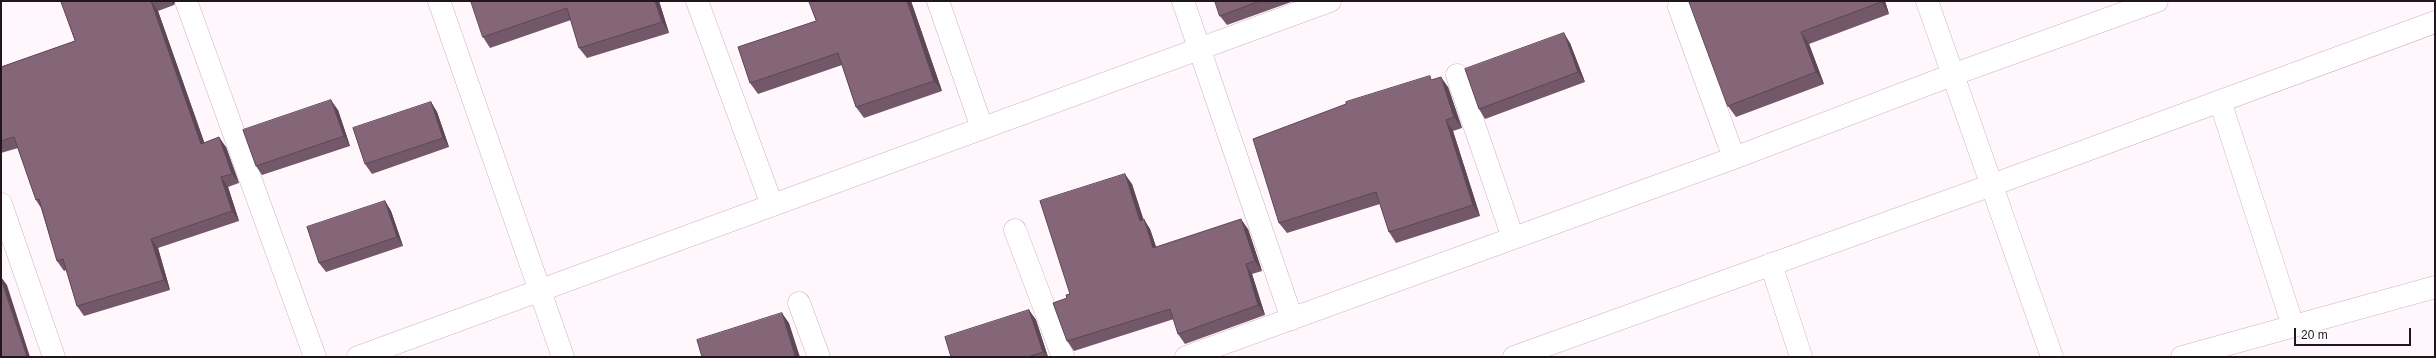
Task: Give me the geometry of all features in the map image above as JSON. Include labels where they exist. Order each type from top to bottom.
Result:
[{"type":"street","points":[[186,1],[315,357]]},
{"type":"street","points":[[439,1],[563,357]]},
{"type":"street","points":[[697,1],[772,205]]},
{"type":"street","points":[[938,1],[982,128]]},
{"type":"street","points":[[1182,1],[1292,319]]},
{"type":"street","points":[[358,357],[1330,1]]},
{"type":"street","points":[[1927,1],[2052,357]]},
{"type":"street","points":[[1186,357],[1734,158],[1952,75],[2157,1]]},
{"type":"street","points":[[1679,7],[1734,158]]},
{"type":"street","points":[[1514,357],[1552,351],[1771,264],[2434,24]]},
{"type":"street","points":[[1457,75],[1513,238]]},
{"type":"street","points":[[2220,101],[2292,326]]},
{"type":"street","points":[[1,204],[54,357]]},
{"type":"street","points":[[1015,230],[1063,357]]},
{"type":"street","points":[[1771,264],[1801,357]]},
{"type":"street","points":[[2182,357],[2435,287]]},
{"type":"street","points":[[799,303],[819,357]]},
{"type":"building","points":[[61,1],[151,1],[201,144],[219,137],[232,174],[221,177],[232,211],[151,239],[164,280],[77,306],[63,259],[57,261],[39,199],[36,200],[14,137],[1,141],[1,67],[75,41]]},
{"type":"building","points":[[471,1],[655,1],[662,22],[579,48],[567,8],[483,37]]},
{"type":"building","points":[[809,1],[907,1],[934,81],[856,107],[838,53],[750,83],[738,47],[816,21]]},
{"type":"building","points":[[1215,1],[1260,1],[1220,16]]},
{"type":"building","points":[[1689,1],[1881,2],[1801,32],[1816,72],[1728,106]]},
{"type":"building","points":[[1564,33],[1578,72],[1479,109],[1465,69]]},
{"type":"building","points":[[1430,76],[1431,80],[1441,77],[1454,117],[1446,120],[1473,205],[1389,232],[1376,192],[1279,223],[1253,139],[1346,104],[1346,102]]},
{"type":"building","points":[[331,100],[344,136],[256,166],[243,130]]},
{"type":"building","points":[[431,102],[443,138],[365,164],[353,128]]},
{"type":"building","points":[[1125,174],[1140,221],[1144,219],[1153,248],[1241,219],[1255,261],[1246,264],[1258,305],[1178,334],[1170,309],[1067,341],[1053,303],[1067,298],[1066,295],[1070,294],[1040,201]]},
{"type":"building","points":[[385,201],[397,237],[319,263],[307,227]]},
{"type":"building","points":[[1,279],[27,357],[1,357]]},
{"type":"building","points":[[1029,310],[1043,352],[1028,357],[951,357],[945,337]]},
{"type":"building","points":[[782,313],[795,356],[702,357],[697,340]]}]
